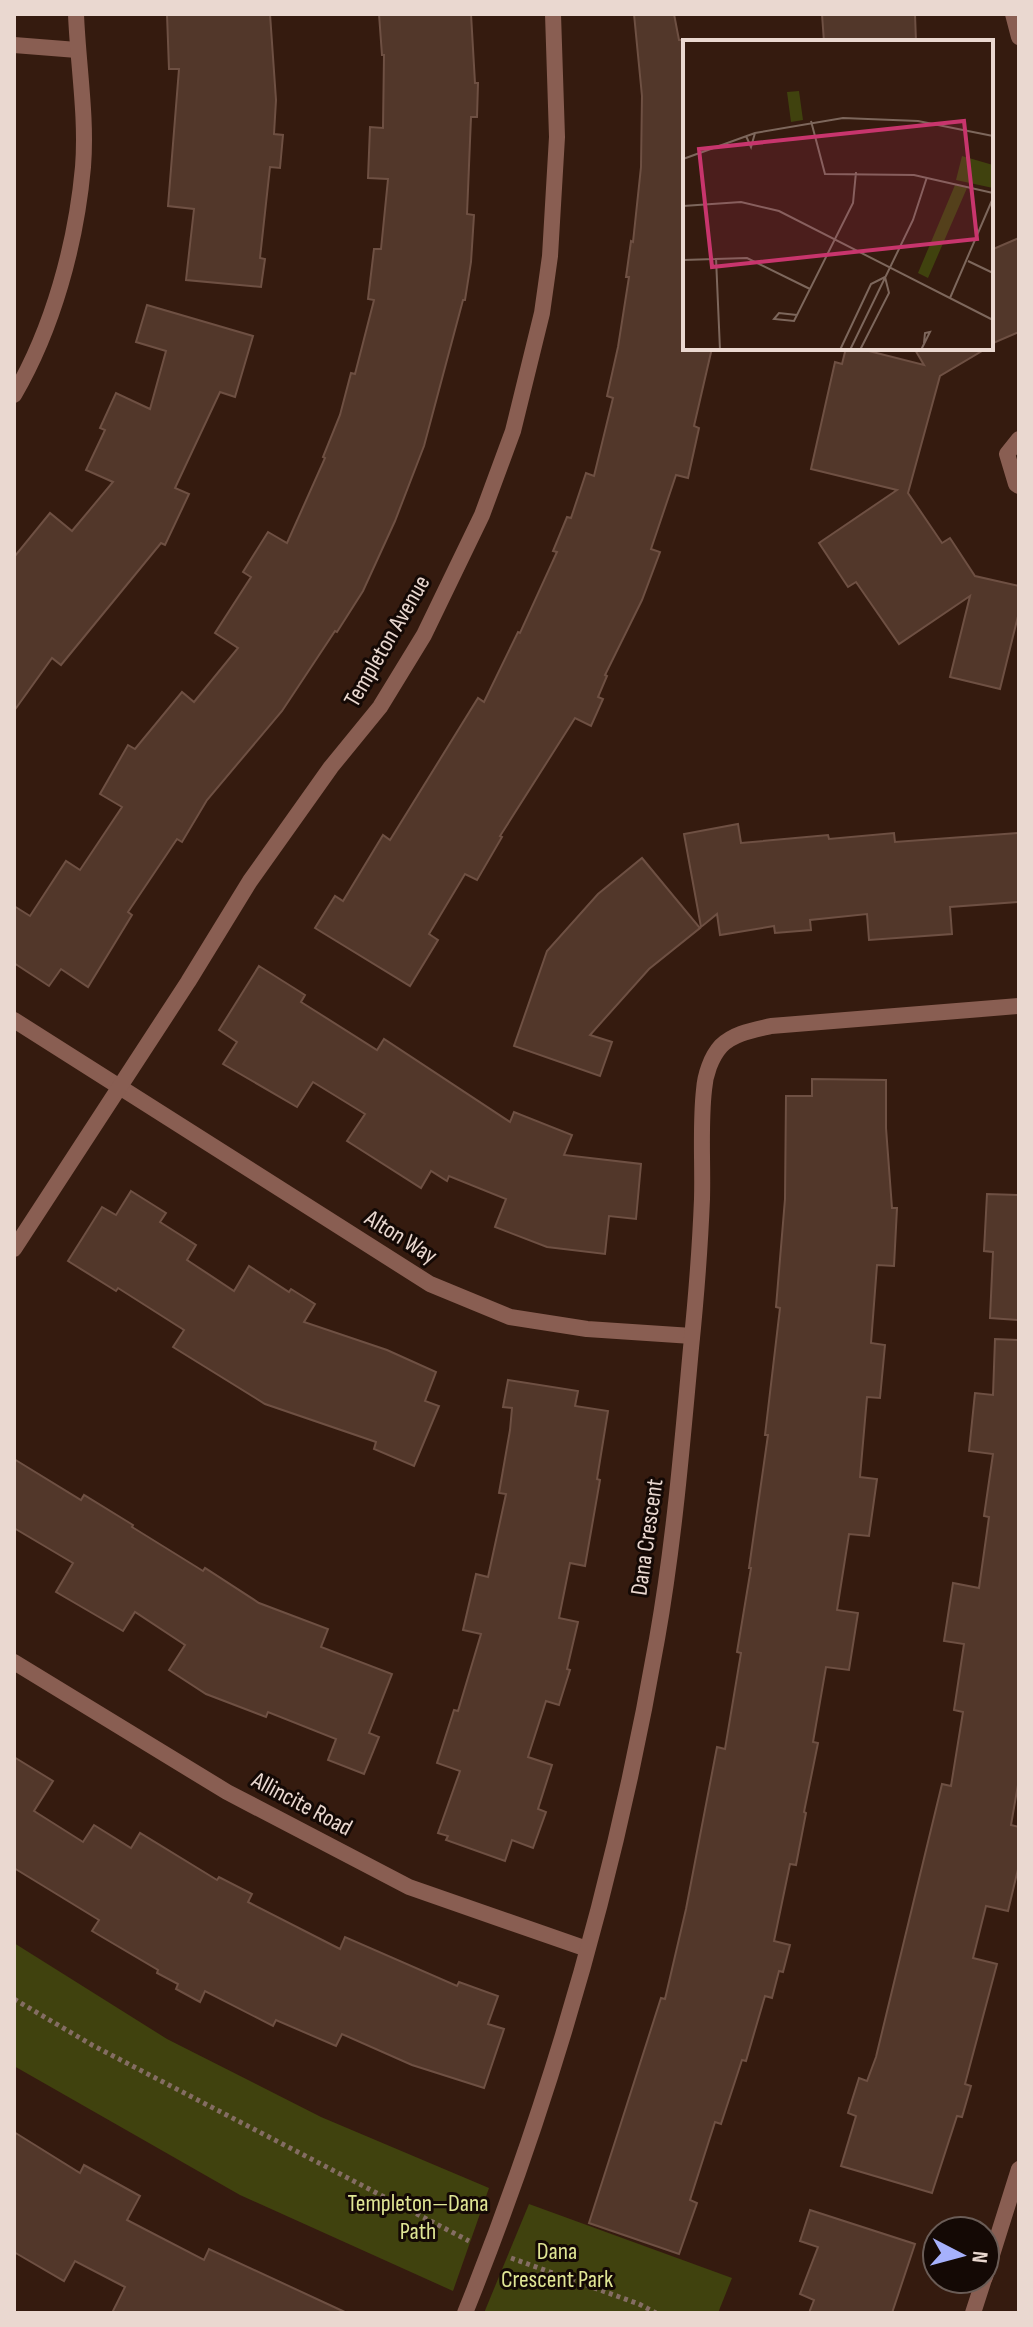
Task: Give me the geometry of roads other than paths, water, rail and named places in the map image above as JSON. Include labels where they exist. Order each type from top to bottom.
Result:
[{"type":"street","points":[[14,395],[50,315],[76,216],[83,166],[83,126],[76,14]]},
{"type":"street","name":"Templeton Avenue","points":[[14,1249],[250,881],[331,767],[380,707],[424,635],[482,515],[513,431],[542,313],[550,256],[557,137],[553,14]]},
{"type":"street","points":[[1013,14],[1019,37]]},
{"type":"street","points":[[14,45],[77,50]]},
{"type":"street","points":[[1019,439],[1007,454],[1019,486]]},
{"type":"street","name":"Dana Crescent","points":[[465,2313],[516,2183],[587,1949],[615,1840],[657,1640],[676,1509],[692,1336],[701,1202],[704,1088],[708,1068],[722,1046],[740,1034],[771,1026],[1019,1006]]},
{"type":"street","name":"Alton Way","points":[[14,1020],[430,1284],[510,1317],[587,1329],[692,1336]]},
{"type":"street","name":"Allincite Road","points":[[14,1662],[227,1792],[409,1887],[587,1949]]},
{"type":"street","points":[[1001,2227],[1019,2169]]},
{"type":"park label","name":"Templeton—Dana Path","points":[[418,2217]]},
{"type":"park label","name":"Dana Crescent Park","points":[[557,2265]]}]
